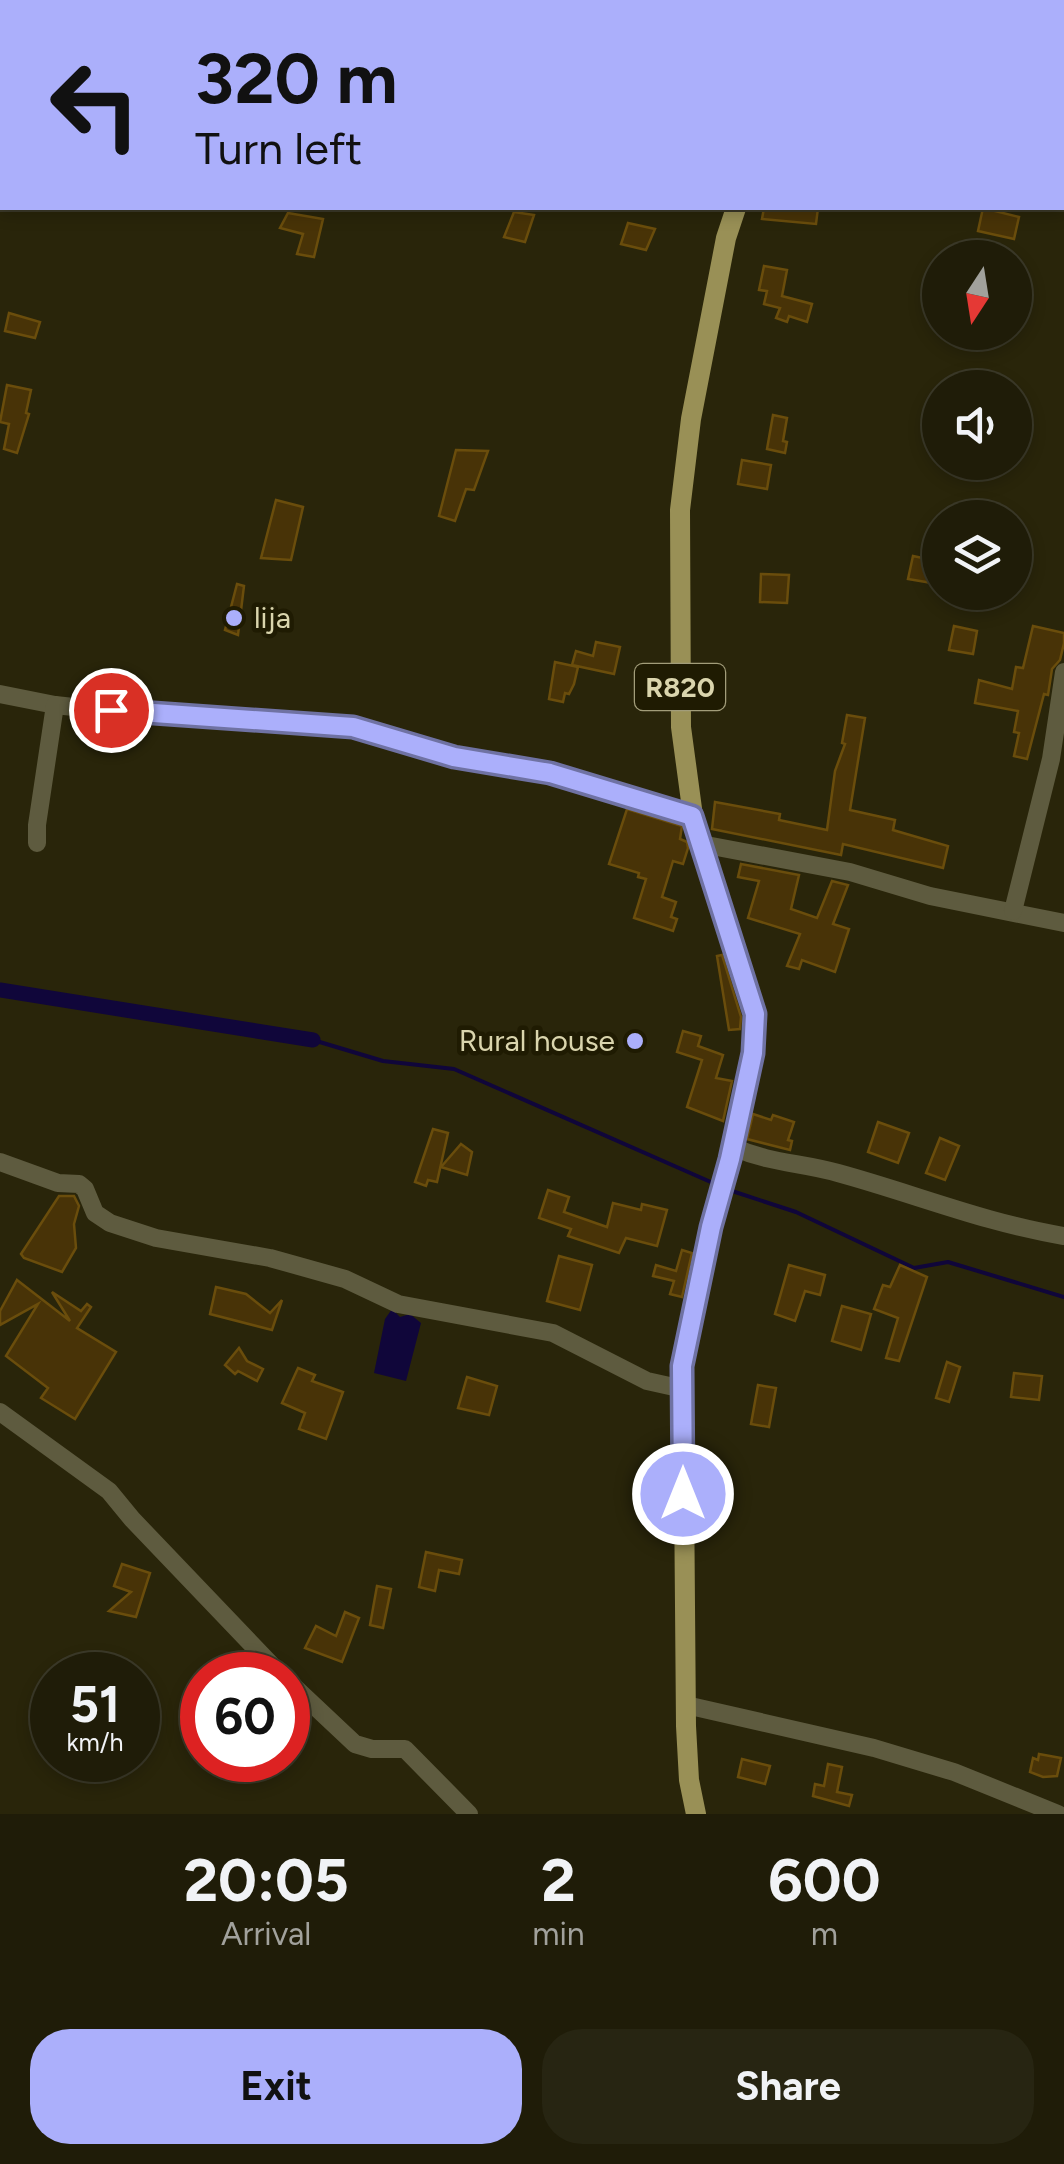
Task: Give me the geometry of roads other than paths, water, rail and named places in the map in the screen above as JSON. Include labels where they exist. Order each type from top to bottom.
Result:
[{"type":"main road","name":"R820","points":[[696,1814],[688,1780],[682,1366],[753,1053],[755,1014],[692,816],[681,727],[680,510],[691,419],[726,238],[735,210]]},
{"type":"street","points":[[1012,911],[1051,759],[1064,672]]},
{"type":"street","points":[[0,694],[55,706],[353,727],[454,757],[550,773],[692,816]]},
{"type":"street","points":[[38,843],[37,825],[55,706]]},
{"type":"street","points":[[701,844],[850,872],[930,896],[1064,923]]},
{"type":"street","points":[[731,1153],[837,1172],[1009,1227],[1064,1236]]},
{"type":"street","points":[[0,1162],[86,1188],[95,1212],[125,1228],[192,1246],[270,1258],[344,1279],[398,1304],[552,1334],[647,1380],[683,1389]]},
{"type":"street","points":[[0,1412],[109,1491],[259,1652]]},
{"type":"street","points":[[310,1702],[354,1744],[372,1749],[405,1749],[469,1814]]},
{"type":"street","points":[[686,1704],[874,1748],[954,1772],[1058,1814]]},
{"type":"waterway","points":[[0,990],[313,1040]]},
{"type":"waterway","points":[[313,1040],[383,1061],[454,1069],[713,1183]]},
{"type":"waterway","points":[[726,1189],[796,1212],[914,1268],[948,1262],[1064,1297]]},
{"type":"place","name":"lija","points":[[234,618]]},
{"type":"place","name":"Rural house","points":[[635,1041]]}]
